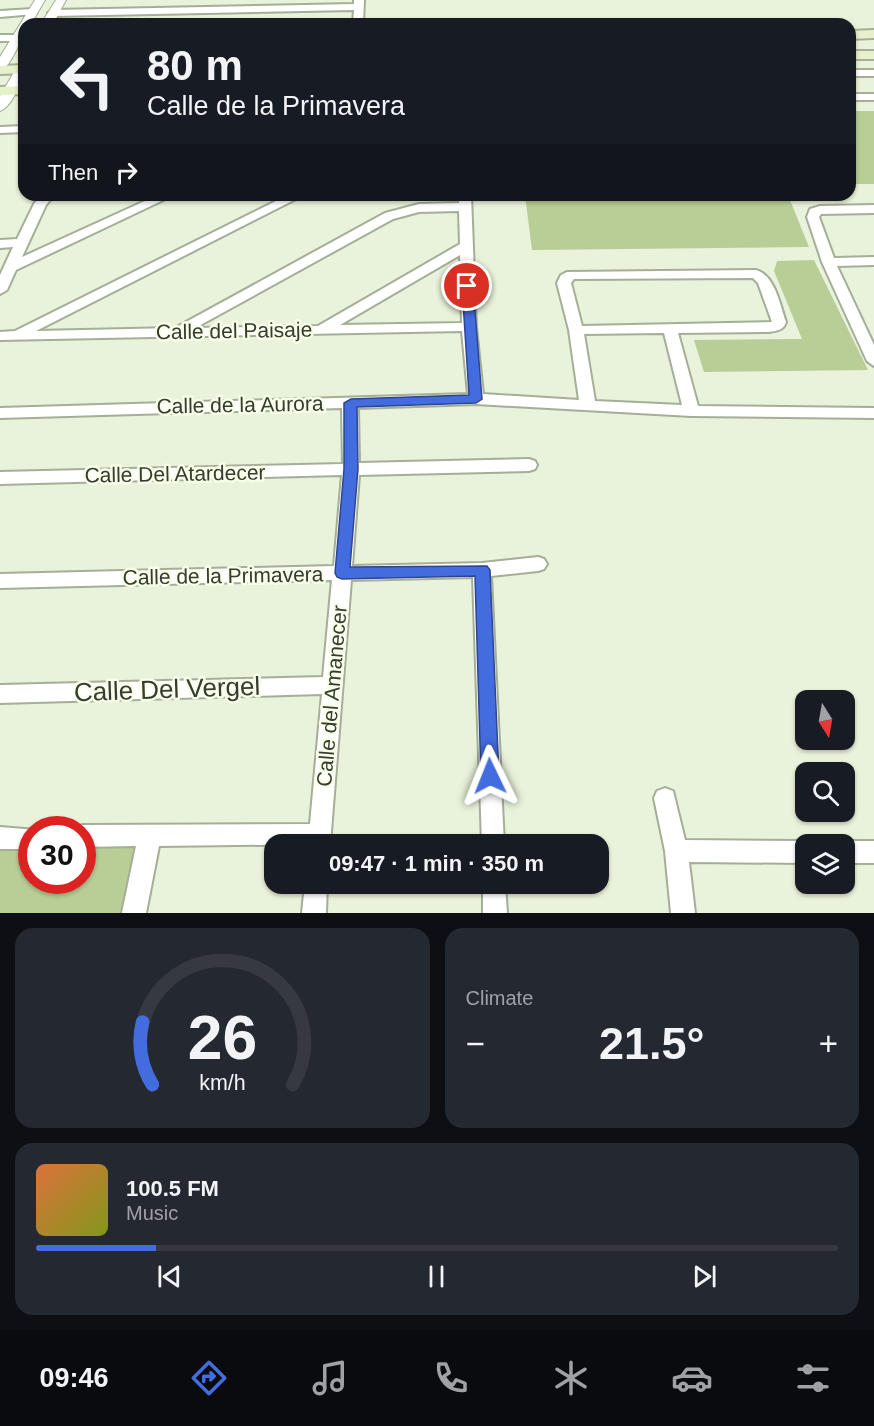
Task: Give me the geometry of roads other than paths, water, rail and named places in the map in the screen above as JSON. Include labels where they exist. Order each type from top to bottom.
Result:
[{"type":"main road","points":[[856,35],[874,34]]},
{"type":"main road","points":[[856,55],[874,55]]},
{"type":"main road","points":[[0,68],[18,68]]},
{"type":"street","points":[[28,18],[40,0]]},
{"type":"street","points":[[50,18],[61,0]]},
{"type":"street","points":[[144,18],[151,0]]},
{"type":"street","points":[[53,13],[358,4]]},
{"type":"street","points":[[0,14],[32,12]]},
{"type":"street","points":[[0,38],[17,38],[0,68]]},
{"type":"street","points":[[856,73],[874,73]]},
{"type":"street","points":[[0,107],[11,90]]},
{"type":"street","points":[[856,97],[874,97]]},
{"type":"street","points":[[0,130],[18,129]]},
{"type":"street","points":[[0,290],[43,201]]},
{"type":"street","points":[[11,267],[155,201]]},
{"type":"street","points":[[18,335],[286,201]]},
{"type":"street","points":[[177,332],[389,216],[420,208],[465,201],[469,327],[476,399]]},
{"type":"street","points":[[874,208],[820,210],[814,212],[813,217],[829,262],[874,360]]},
{"type":"street","points":[[0,244],[21,243]]},
{"type":"street","points":[[320,330],[466,246]]},
{"type":"street","points":[[829,262],[874,261]]},
{"type":"street","points":[[576,330],[769,328],[778,326],[779,322],[764,280],[756,274],[572,275],[566,278],[564,283],[576,330],[588,406]]},
{"type":"street","points":[[858,323],[874,323]]},
{"type":"street","name":"Calle del Paisaje","points":[[0,336],[469,327]]},
{"type":"street","points":[[670,330],[691,411]]},
{"type":"street","name":"Calle de la Aurora","points":[[0,413],[476,399],[691,411],[874,412]]},
{"type":"street","name":"Calle del Amanecer","points":[[319,834],[351,469],[351,403]]},
{"type":"street","name":"Calle Del Atardecer","points":[[0,478],[529,465]]},
{"type":"street","name":"Calle de la Primavera","points":[[0,581],[482,570],[538,564]]},
{"type":"street","points":[[482,570],[493,834]]},
{"type":"street","name":"Calle Del Vergel","points":[[0,694],[334,685]]},
{"type":"street","points":[[665,798],[683,913]]},
{"type":"street","points":[[134,913],[150,835]]},
{"type":"street","points":[[96,836],[264,838]]},
{"type":"street","points":[[0,838],[18,838]]},
{"type":"street","points":[[675,851],[795,852]]},
{"type":"street","points":[[855,852],[874,852]]},
{"type":"street","points":[[314,913],[315,894]]},
{"type":"street","points":[[494,894],[495,913]]}]
